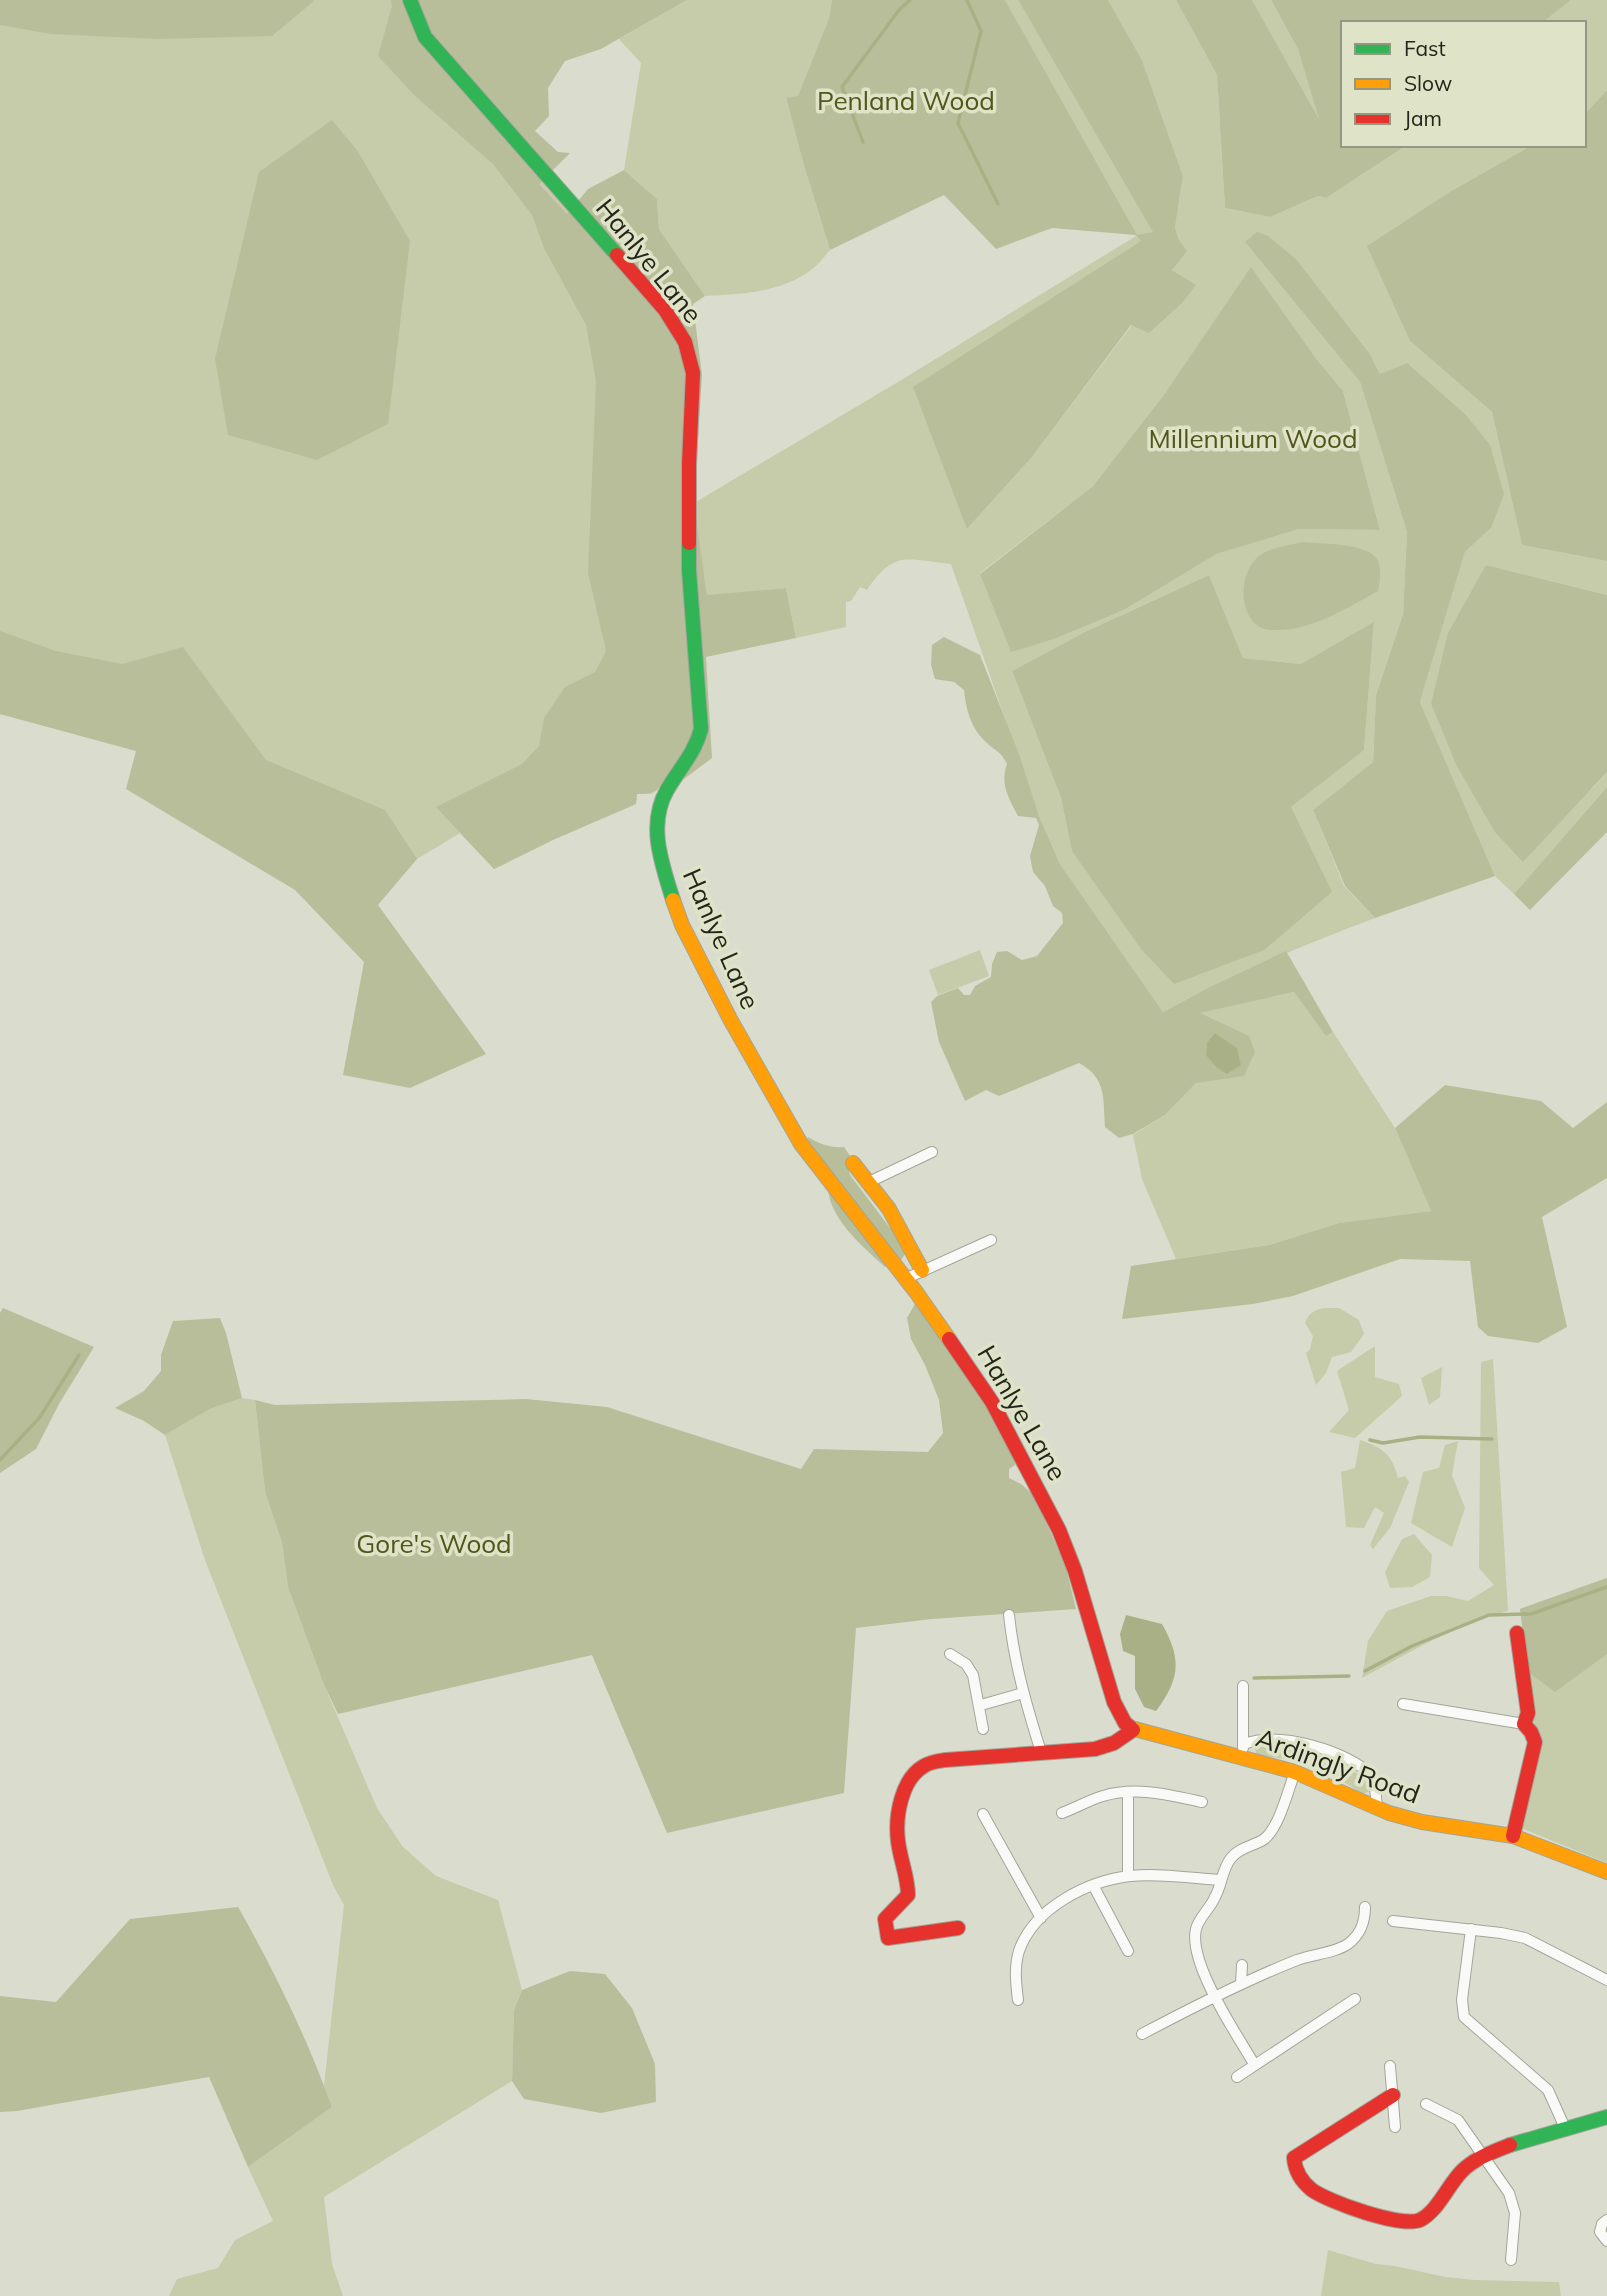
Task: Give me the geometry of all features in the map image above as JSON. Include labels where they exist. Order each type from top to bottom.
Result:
[{"type":"street","name":"Hanlye Lane","points":[[410,0],[425,37],[665,310],[685,342],[693,373],[688,464],[690,571],[701,729],[697,745],[666,792],[658,810],[657,839],[661,863],[682,925],[700,963],[801,1144],[905,1279],[992,1402],[1045,1500],[1075,1571],[1114,1702],[1125,1723],[1133,1730]]},
{"type":"street","points":[[869,1182],[932,1152]]},
{"type":"street","points":[[853,1163],[889,1209],[922,1270]]},
{"type":"street","points":[[905,1279],[991,1240]]},
{"type":"street","points":[[1009,1615],[1012,1649],[1041,1752]]},
{"type":"street","points":[[1517,1633],[1528,1713],[1524,1724]]},
{"type":"street","points":[[950,1654],[966,1664],[973,1675],[984,1729]]},
{"type":"street","points":[[1242,1686],[1243,1751]]},
{"type":"street","points":[[981,1705],[1023,1693]]},
{"type":"street","points":[[1403,1704],[1524,1724],[1531,1732],[1535,1742],[1513,1836]]},
{"type":"street","points":[[958,1928],[888,1938],[885,1919],[908,1895],[897,1831],[901,1801],[922,1767],[950,1760],[1096,1750],[1120,1741],[1133,1730]]},
{"type":"street","name":"Ardingly Road","points":[[1133,1730],[1243,1751],[1377,1808],[1422,1822],[1513,1836],[1607,1872]]},
{"type":"street","points":[[1243,1751],[1258,1739],[1295,1741],[1327,1751],[1355,1763],[1374,1776],[1377,1808]]},
{"type":"street","points":[[1254,2064],[1199,1964],[1194,1942],[1198,1923],[1215,1898],[1233,1856],[1268,1836],[1278,1818],[1294,1772]]},
{"type":"street","points":[[1128,1793],[1128,1876]]},
{"type":"street","points":[[1062,1813],[1101,1796],[1128,1793],[1164,1794],[1202,1802]]},
{"type":"street","points":[[983,1814],[1041,1918]]},
{"type":"street","points":[[1018,2000],[1016,1977],[1020,1950],[1041,1918],[1072,1895],[1093,1885],[1128,1876],[1154,1875],[1221,1880]]},
{"type":"street","points":[[1093,1885],[1128,1951]]},
{"type":"street","points":[[1142,2034],[1241,1984],[1299,1959],[1338,1949],[1349,1943],[1363,1925],[1365,1907]]},
{"type":"street","points":[[1393,1921],[1525,1938],[1607,1980]]},
{"type":"street","points":[[1471,1929],[1462,2000],[1464,2017],[1548,2090],[1565,2128]]},
{"type":"street","points":[[1241,1965],[1241,1984]]},
{"type":"street","points":[[1237,2077],[1356,1998]]},
{"type":"street","points":[[1390,2066],[1395,2127]]},
{"type":"street","points":[[1393,2095],[1294,2158],[1293,2166],[1304,2183],[1318,2194],[1409,2223],[1429,2216],[1452,2180],[1483,2156],[1565,2128],[1607,2117]]},
{"type":"street","points":[[1426,2104],[1458,2120],[1509,2193],[1514,2213],[1511,2260]]},
{"type":"street","points":[[1607,2220],[1602,2224],[1600,2232],[1607,2241]]},
{"type":"shaded area","points":[[0,0],[404,0],[481,115],[610,257],[658,790],[651,794],[637,794],[636,804],[494,869],[460,833],[417,859],[137,751],[0,714]]},
{"type":"shaded area","points":[[687,0],[832,0],[829,18],[798,97],[786,99],[830,250],[819,263],[799,278],[773,288],[705,296],[659,229],[657,199],[624,170],[641,63],[619,39]]},
{"type":"shaded area","points":[[1005,0],[1018,0],[1154,232],[1137,236],[1141,241],[968,528],[1032,457],[1132,325],[1196,286],[1172,270],[1179,240],[1175,228],[1183,176],[1142,60],[1108,0],[1176,0],[1217,75],[1225,208],[1270,217],[1318,196],[1326,198],[1404,147],[1528,147],[1453,190],[1410,341],[1492,412],[1522,545],[1607,561],[1607,595],[1486,565],[1431,704],[1456,765],[1494,831],[1592,789],[1607,772],[1607,787],[1514,894],[1495,876],[1420,702],[1465,552],[1491,528],[1380,374],[1370,354],[1297,260],[1245,242],[1360,382],[1407,532],[1403,614],[1376,695],[1373,762],[1313,810],[1344,886],[1375,918],[1268,961],[1163,1012],[1060,864],[1039,816],[951,564],[912,560],[894,563],[877,577],[867,590],[860,587],[851,601],[846,602],[846,627],[796,638],[786,588],[707,596],[694,503],[1136,236]],"holes":[[[1314,356],[1343,391],[1380,530],[1299,529],[1215,554],[1124,610],[1057,638],[1011,651],[980,573],[1093,486],[1166,392]],[[1209,575],[1243,658],[1301,664],[1374,623],[1364,749],[1291,807],[1072,851],[1061,798],[1012,671],[1085,632]]]},
{"type":"shaded area","points":[[1252,0],[1271,0],[1298,49],[1321,123]]},
{"type":"shaded area","points":[[1571,0],[1607,0],[1607,90],[1586,113],[1586,21],[1545,21]]},
{"type":"shaded area","points":[[980,950],[989,976],[938,995],[929,970]]},
{"type":"shaded area","points":[[1294,992],[1326,1035],[1333,1032],[1395,1128],[1431,1211],[1339,1223],[1269,1245],[1176,1259],[1142,1179],[1133,1135],[1165,1115],[1196,1083],[1199,1013]]},
{"type":"shaded area","points":[[1215,1033],[1237,1048],[1241,1065],[1227,1074],[1216,1067],[1206,1055],[1207,1043]]},
{"type":"shaded area","points":[[1339,1308],[1359,1320],[1364,1334],[1351,1352],[1332,1357],[1326,1373],[1316,1385],[1306,1353],[1310,1349],[1313,1336],[1305,1323],[1314,1311]]},
{"type":"shaded area","points":[[1375,1346],[1375,1377],[1399,1384],[1402,1396],[1355,1438],[1329,1432],[1349,1410],[1337,1371]]},
{"type":"shaded area","points":[[1493,1359],[1508,1611],[1451,1631],[1362,1678],[1368,1641],[1387,1611],[1431,1596],[1468,1601],[1494,1585],[1479,1568],[1481,1362]]},
{"type":"shaded area","points":[[1442,1367],[1440,1397],[1429,1405],[1421,1378]]},
{"type":"shaded area","points":[[242,1398],[255,1400],[265,1492],[282,1543],[288,1587],[324,1685],[377,1808],[403,1847],[436,1876],[498,1900],[522,1990],[514,2010],[512,2081],[324,2197],[332,2264],[343,2296],[169,2296],[177,2279],[218,2268],[235,2240],[273,2221],[248,2167],[332,2107],[324,2086],[344,1905],[333,1885],[205,1560],[165,1435],[210,1409]]},
{"type":"shaded area","points":[[1360,1440],[1385,1453],[1393,1463],[1398,1478],[1405,1476],[1409,1482],[1390,1528],[1373,1549],[1370,1545],[1384,1513],[1375,1507],[1364,1528],[1346,1527],[1341,1472],[1355,1468]]},
{"type":"shaded area","points":[[1458,1441],[1452,1475],[1465,1508],[1452,1547],[1411,1523],[1423,1472],[1439,1468],[1445,1445]]},
{"type":"shaded area","points":[[1414,1534],[1432,1555],[1430,1577],[1412,1587],[1390,1588],[1385,1572],[1402,1539]]},
{"type":"shaded area","points":[[1607,1578],[1607,1863],[1521,1828],[1540,1747],[1534,1721],[1520,1609]]},
{"type":"shaded area","points":[[1126,1615],[1162,1624],[1173,1648],[1176,1669],[1174,1679],[1156,1711],[1144,1707],[1135,1689],[1135,1656],[1123,1651],[1120,1634]]},
{"type":"shaded area","points":[[1259,1744],[1302,1748],[1343,1763],[1368,1782],[1369,1791],[1363,1794],[1328,1772],[1300,1761],[1257,1755],[1255,1749]]},
{"type":"shaded area","points":[[1328,2250],[1376,2264],[1445,2277],[1559,2282],[1561,2296],[1321,2296]]},
{"type":"green space","points":[[0,0],[314,1],[272,36],[157,39],[51,34],[0,25]]},
{"type":"green space","points":[[391,0],[687,0],[601,49],[565,61],[548,88],[549,116],[535,131],[558,152],[570,153],[539,184],[567,214],[588,189],[624,170],[657,199],[659,229],[705,296],[693,304],[702,375],[694,503],[707,595],[786,588],[796,638],[706,657],[712,758],[684,779],[665,780],[654,792],[637,794],[636,804],[494,869],[436,807],[522,764],[539,746],[544,718],[565,687],[595,672],[606,651],[588,573],[596,381],[586,325],[544,248],[532,215],[493,164],[414,95],[378,56],[392,6]]},
{"type":"green space","name":"Penland Wood","points":[[832,0],[1005,0],[1137,235],[1153,232],[1018,0],[1108,0],[1142,60],[1183,176],[1175,228],[1187,251],[1172,270],[1196,285],[1182,303],[1149,333],[1131,325],[1032,457],[967,529],[913,387],[1141,241],[1136,235],[1052,228],[996,249],[944,195],[830,250],[786,98],[798,96],[829,18]]},
{"type":"green space","points":[[1176,0],[1252,0],[1319,119],[1298,49],[1271,0],[1571,0],[1545,21],[1341,21],[1341,147],[1404,147],[1326,198],[1318,196],[1270,217],[1225,208],[1217,75]]},
{"type":"green space","points":[[1607,90],[1607,561],[1522,545],[1492,412],[1410,341],[1367,246],[1453,190],[1528,147],[1586,147],[1586,113]]},
{"type":"green space","points":[[332,120],[357,150],[410,241],[388,424],[317,460],[228,435],[215,359],[259,172]]},
{"type":"green space","points":[[1257,232],[1268,236],[1297,260],[1370,354],[1380,374],[1407,363],[1466,415],[1490,445],[1504,494],[1491,528],[1465,552],[1420,702],[1495,876],[1375,918],[1345,886],[1313,810],[1373,762],[1376,695],[1403,614],[1407,532],[1360,382],[1245,242]]},
{"type":"green space","name":"Millennium Wood","points":[[1251,267],[1314,356],[1343,391],[1380,530],[1299,529],[1216,554],[1124,610],[1057,638],[1011,652],[980,574],[1093,486],[1166,392]]},
{"type":"green space","points":[[1303,542],[1354,547],[1372,554],[1380,567],[1378,591],[1314,623],[1286,630],[1260,627],[1246,610],[1244,585],[1247,572],[1262,554]]},
{"type":"green space","points":[[1486,565],[1607,595],[1607,772],[1523,862],[1494,831],[1456,765],[1431,704],[1448,633]]},
{"type":"green space","points":[[1209,575],[1243,658],[1301,664],[1374,622],[1364,750],[1291,807],[1332,892],[1264,950],[1174,984],[1141,949],[1072,851],[1061,798],[1012,671],[1085,632]]},
{"type":"green space","points":[[0,631],[56,651],[122,664],[183,647],[266,760],[385,810],[417,859],[378,905],[486,1054],[410,1088],[343,1075],[364,962],[295,890],[126,789],[136,751],[0,714]]},
{"type":"green space","points":[[944,637],[980,655],[1019,754],[1039,816],[1060,864],[1163,1012],[1286,951],[1333,1032],[1326,1036],[1294,992],[1200,1013],[1249,1036],[1255,1052],[1244,1076],[1196,1083],[1165,1115],[1133,1134],[1119,1138],[1105,1127],[1099,1082],[1095,1075],[1079,1063],[999,1096],[986,1090],[965,1101],[939,1042],[931,1002],[937,996],[958,988],[964,995],[970,995],[975,986],[991,977],[997,952],[1007,951],[1022,960],[1037,956],[1063,923],[1062,913],[1053,906],[1045,886],[1033,872],[1030,856],[1039,825],[1036,818],[1018,816],[1005,784],[1007,764],[973,725],[964,690],[954,682],[935,679],[931,665],[932,645]]},
{"type":"green space","points":[[1607,787],[1607,832],[1530,910],[1514,894]]},
{"type":"green space","points":[[1445,1085],[1541,1101],[1573,1128],[1607,1102],[1607,1178],[1542,1217],[1567,1327],[1538,1343],[1488,1336],[1478,1327],[1470,1261],[1400,1259],[1293,1296],[1253,1304],[1122,1319],[1131,1266],[1269,1245],[1339,1223],[1431,1211],[1395,1128]]},
{"type":"green space","points":[[808,1137],[825,1145],[844,1147],[850,1156],[850,1175],[900,1241],[905,1254],[899,1263],[885,1267],[845,1227],[831,1203],[829,1177],[805,1142]]},
{"type":"green space","name":"Gore's Wood","points":[[916,1302],[967,1375],[1008,1442],[1015,1465],[1009,1469],[1009,1478],[1035,1496],[1066,1568],[1076,1609],[932,1619],[856,1628],[844,1793],[667,1833],[592,1655],[338,1714],[324,1685],[288,1587],[282,1543],[265,1492],[255,1400],[275,1405],[526,1399],[607,1407],[801,1469],[814,1449],[928,1452],[943,1433],[939,1400],[911,1339],[907,1318]]},
{"type":"green space","points":[[3,1308],[94,1347],[59,1404],[36,1449],[0,1473],[0,1313]]},
{"type":"green space","points":[[220,1318],[242,1398],[210,1409],[165,1435],[144,1421],[115,1408],[144,1391],[161,1371],[161,1355],[173,1321]]},
{"type":"green space","points":[[1607,1578],[1607,1654],[1555,1692],[1528,1672],[1520,1609]]},
{"type":"green space","points":[[238,1907],[289,2005],[332,2107],[248,2167],[209,2077],[0,2112],[0,1996],[56,2002],[130,1919]]},
{"type":"green space","points":[[570,1971],[605,1974],[632,2008],[655,2064],[656,2102],[601,2113],[524,2099],[512,2081],[514,2010],[522,1990]]},
{"type":"waterway","points":[[863,142],[842,87],[899,10],[910,0]]},
{"type":"waterway","points":[[967,0],[981,31],[958,123],[998,204]]},
{"type":"waterway","points":[[0,1460],[40,1417],[79,1355]]},
{"type":"waterway","points":[[1370,1440],[1383,1443],[1420,1437],[1492,1439]]},
{"type":"waterway","points":[[1365,1671],[1412,1646],[1489,1615],[1531,1614],[1607,1587]]},
{"type":"waterway","points":[[1254,1678],[1349,1676]]},
{"type":"traffic: fast","points":[[410,0],[425,37],[617,255]]},
{"type":"traffic: fast","points":[[673,900],[658,845],[658,817],[667,790],[691,753],[701,729],[689,543]]},
{"type":"traffic: fast","points":[[1510,2145],[1607,2117]]},
{"type":"traffic: slow","points":[[673,900],[682,925],[730,1019],[801,1144],[916,1292],[949,1339]]},
{"type":"traffic: slow","points":[[853,1163],[889,1209],[922,1270]]},
{"type":"traffic: slow","points":[[1131,1728],[1295,1772],[1389,1813],[1422,1822],[1513,1836],[1607,1872]]},
{"type":"traffic: jam","points":[[617,255],[665,310],[685,342],[693,373],[689,543]]},
{"type":"traffic: jam","points":[[949,1339],[992,1402],[1059,1530],[1075,1571],[1114,1702],[1125,1723],[1131,1728]]},
{"type":"traffic: jam","points":[[1513,1836],[1535,1742],[1524,1724],[1528,1713],[1517,1633]]},
{"type":"traffic: jam","points":[[958,1928],[888,1938],[885,1919],[908,1895],[898,1841],[898,1821],[901,1799],[916,1772],[924,1766],[945,1760],[1095,1749],[1114,1743],[1133,1730]]},
{"type":"traffic: jam","points":[[1393,2095],[1294,2158],[1297,2172],[1308,2187],[1333,2201],[1365,2213],[1411,2222],[1420,2220],[1432,2211],[1467,2166],[1510,2145]]}]
